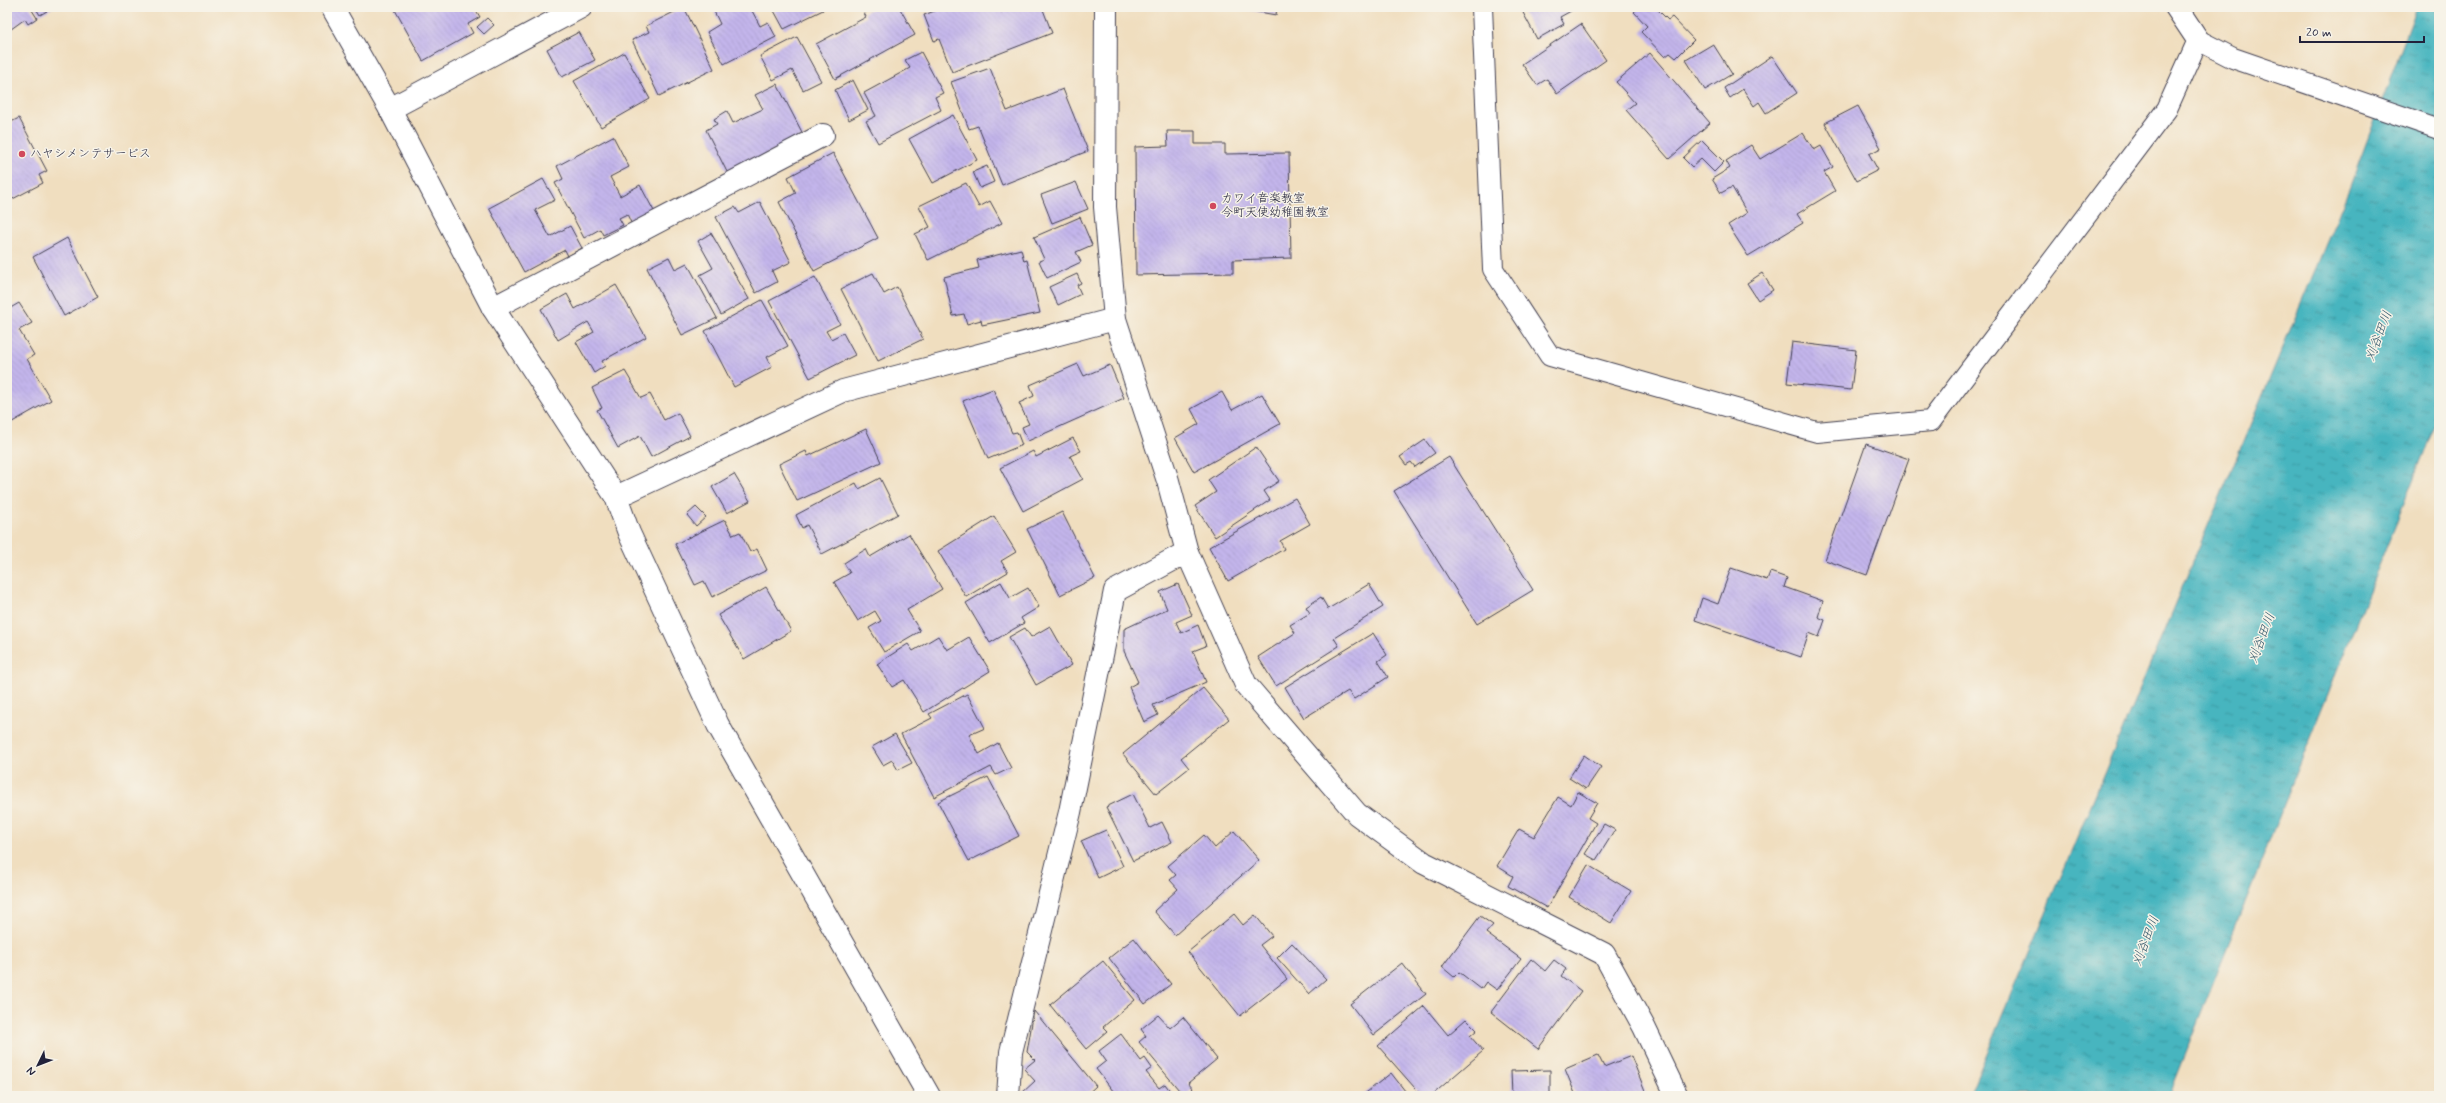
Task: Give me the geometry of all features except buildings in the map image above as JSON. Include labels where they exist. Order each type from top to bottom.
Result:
[{"type":"street","points":[[332,7],[390,109],[493,308],[616,497],[629,533],[718,725],[929,1096]]},
{"type":"street","points":[[390,109],[581,7]]},
{"type":"street","points":[[1106,7],[1105,208],[1115,319],[1168,481],[1187,552],[1246,685],[1357,814],[1424,863],[1604,954],[1644,1027],[1676,1094],[1672,1096]]},
{"type":"street","points":[[2176,7],[2198,40]]},
{"type":"street","points":[[493,308],[823,135]]},
{"type":"street","points":[[616,497],[843,391],[1115,319]]},
{"type":"street","points":[[1008,1096],[1011,1052],[1070,812],[1115,591],[1187,552]]},
{"type":"lane","points":[[1482,7],[1493,269],[1550,356],[1816,432],[1931,421],[2167,109],[2198,40],[2233,58],[2439,129]]},
{"type":"water","name":"刈谷田川","points":[[2417,7],[2439,7],[2439,415],[2168,1096],[1969,1096],[2349,189]]},
{"type":"place","name":"ハヤシメンテサービス","points":[[22,154]]},
{"type":"place","name":"カワイ音楽教室 今町天使幼稚園教室","points":[[1213,206]]}]
